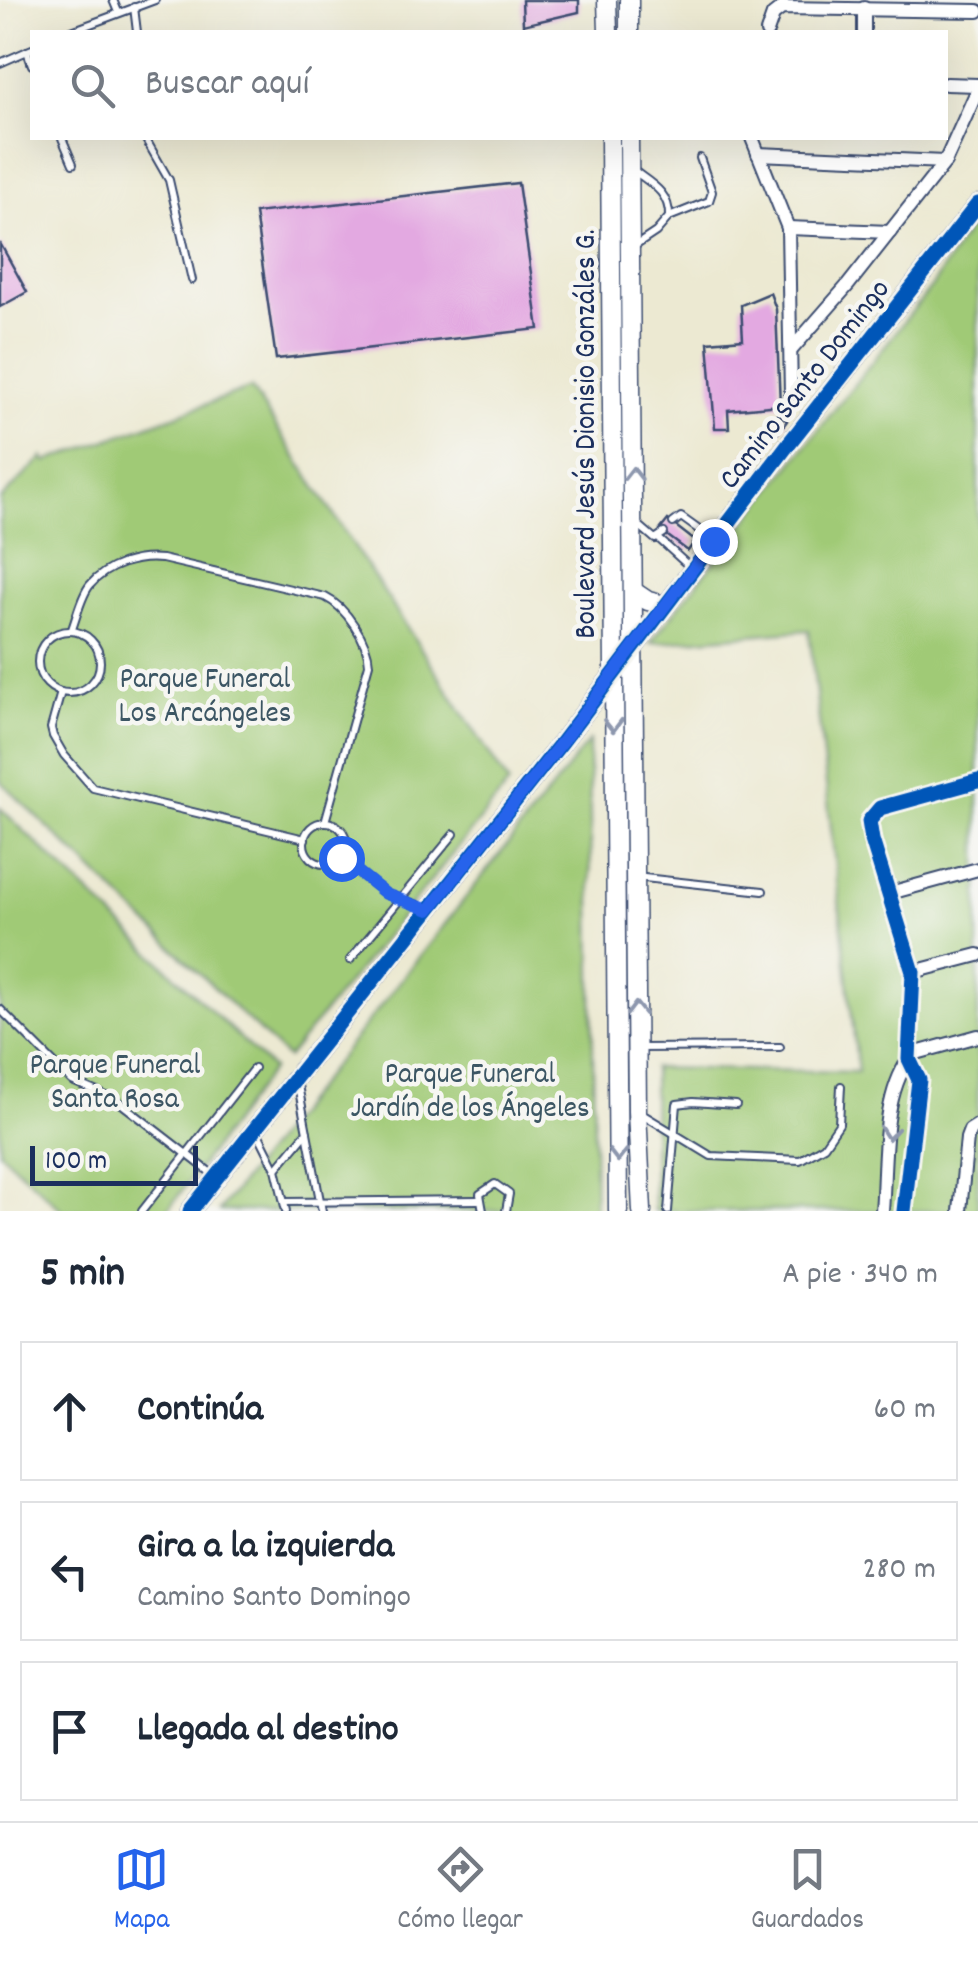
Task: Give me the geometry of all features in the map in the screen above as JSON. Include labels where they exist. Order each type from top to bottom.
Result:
[{"type":"main road","points":[[607,0],[608,30]]},
{"type":"main road","points":[[629,0],[629,30]]},
{"type":"main road","name":"Boulevard Jesús Dionisio Gonzáles G.","points":[[610,140],[618,1211]]},
{"type":"main road","name":"Boulevard Jesús Dionisio Gonzáles G.","points":[[629,140],[636,1111],[645,1211]]},
{"type":"main road","name":"Camino Santo Domingo","points":[[190,1211],[562,742],[612,672],[978,204]]},
{"type":"main road","points":[[634,591],[648,601],[665,605]]},
{"type":"street","points":[[768,30],[777,10],[812,4],[978,11]]},
{"type":"street","points":[[864,8],[864,30]]},
{"type":"street","points":[[792,350],[945,162],[978,87],[948,84]]},
{"type":"street","points":[[753,140],[788,228],[792,395]]},
{"type":"street","points":[[758,154],[945,162]]},
{"type":"street","points":[[788,228],[890,232]]},
{"type":"street","points":[[904,1211],[918,1080],[909,1056],[914,972],[872,840],[870,820],[880,808],[978,781]]},
{"type":"street","points":[[890,893],[978,869]]},
{"type":"street","points":[[914,972],[978,955]]},
{"type":"street","points":[[882,1211],[898,1074],[909,1056],[978,1036]]},
{"type":"street","points":[[960,1211],[967,1138],[978,1125]]},
{"type":"street","points":[[968,1211],[978,1208]]},
{"type":"street","points":[[645,1211],[657,1211]]},
{"type":"lane","points":[[113,0],[118,12]]},
{"type":"lane","points":[[73,30],[156,0]]},
{"type":"lane","points":[[134,6],[137,30]]},
{"type":"lane","points":[[0,63],[30,50]]},
{"type":"lane","points":[[63,140],[73,164]]},
{"type":"lane","points":[[146,140],[169,180],[192,280]]},
{"type":"lane","points":[[630,248],[656,232],[669,217],[709,201],[712,192],[700,158]]},
{"type":"lane","points":[[630,168],[663,194],[669,217]]},
{"type":"lane","points":[[673,523],[681,517],[714,541]]},
{"type":"lane","points":[[633,520],[662,536],[692,570]]},
{"type":"lane","points":[[72,629],[92,641],[100,659],[99,669],[96,678],[81,690],[62,692],[44,680],[38,660],[47,640],[72,629],[90,585],[107,571],[140,558],[162,558],[311,594],[337,604],[363,642],[369,664],[325,822]]},
{"type":"lane","points":[[62,692],[51,728],[53,736],[93,788],[305,839]]},
{"type":"lane","points":[[325,822],[343,832],[347,845],[341,858],[329,864],[316,862],[306,852],[305,839],[312,827],[325,822]]},
{"type":"lane","points":[[350,960],[454,834]]},
{"type":"lane","points":[[341,858],[374,886],[398,900],[429,910]]},
{"type":"lane","points":[[634,877],[763,891]]},
{"type":"lane","points":[[0,1009],[72,1081],[118,1101],[216,1177]]},
{"type":"lane","points":[[637,1048],[780,1046]]},
{"type":"lane","points":[[142,1211],[254,1068]]},
{"type":"lane","points":[[297,1077],[321,1206]]},
{"type":"lane","points":[[636,1111],[711,1156],[800,1160],[824,1146],[839,1124],[841,1086]]},
{"type":"lane","points":[[668,1211],[677,1104],[736,1105]]},
{"type":"lane","points":[[255,1127],[276,1169],[286,1211]]},
{"type":"lane","points":[[276,1169],[307,1132]]},
{"type":"lane","points":[[482,1211],[478,1200],[483,1189],[501,1186],[510,1194],[506,1211]]},
{"type":"lane","points":[[285,1202],[321,1206],[478,1200]]},
{"type":"green space","points":[[978,213],[978,1211],[654,1211],[653,1068],[858,1072],[809,630],[650,643],[932,286]]},
{"type":"green space","name":"Parque Funeral Los Arcángeles","points":[[251,388],[509,784],[287,1058],[0,781],[0,500],[43,457],[46,462]]},
{"type":"green space","name":"Parque Funeral Jardín de los Ángeles","points":[[589,741],[595,1211],[219,1211]]},
{"type":"green space","name":"Parque Funeral Santa Rosa","points":[[0,808],[272,1069],[167,1211],[63,1211],[0,1152]]},
{"type":"building","points":[[522,0],[579,0],[579,12],[523,25]]},
{"type":"building","points":[[518,183],[539,329],[276,359],[255,213]]},
{"type":"building","points":[[0,243],[27,292],[0,307]]},
{"type":"building","points":[[770,293],[776,309],[780,405],[728,410],[729,428],[715,428],[708,342],[743,339],[741,305]]},
{"type":"building","points":[[778,413],[787,421],[745,477],[734,470]]},
{"type":"building","points":[[668,520],[695,541],[688,551],[660,530]]},
{"type":"cycle path","points":[[190,1211],[562,742],[790,442],[978,204]]},
{"type":"cycle path","points":[[904,1211],[919,1080],[909,1059],[913,972],[869,821],[880,808],[978,781]]},
{"type":"route","points":[[341,858],[386,894],[429,910],[714,541]]}]
